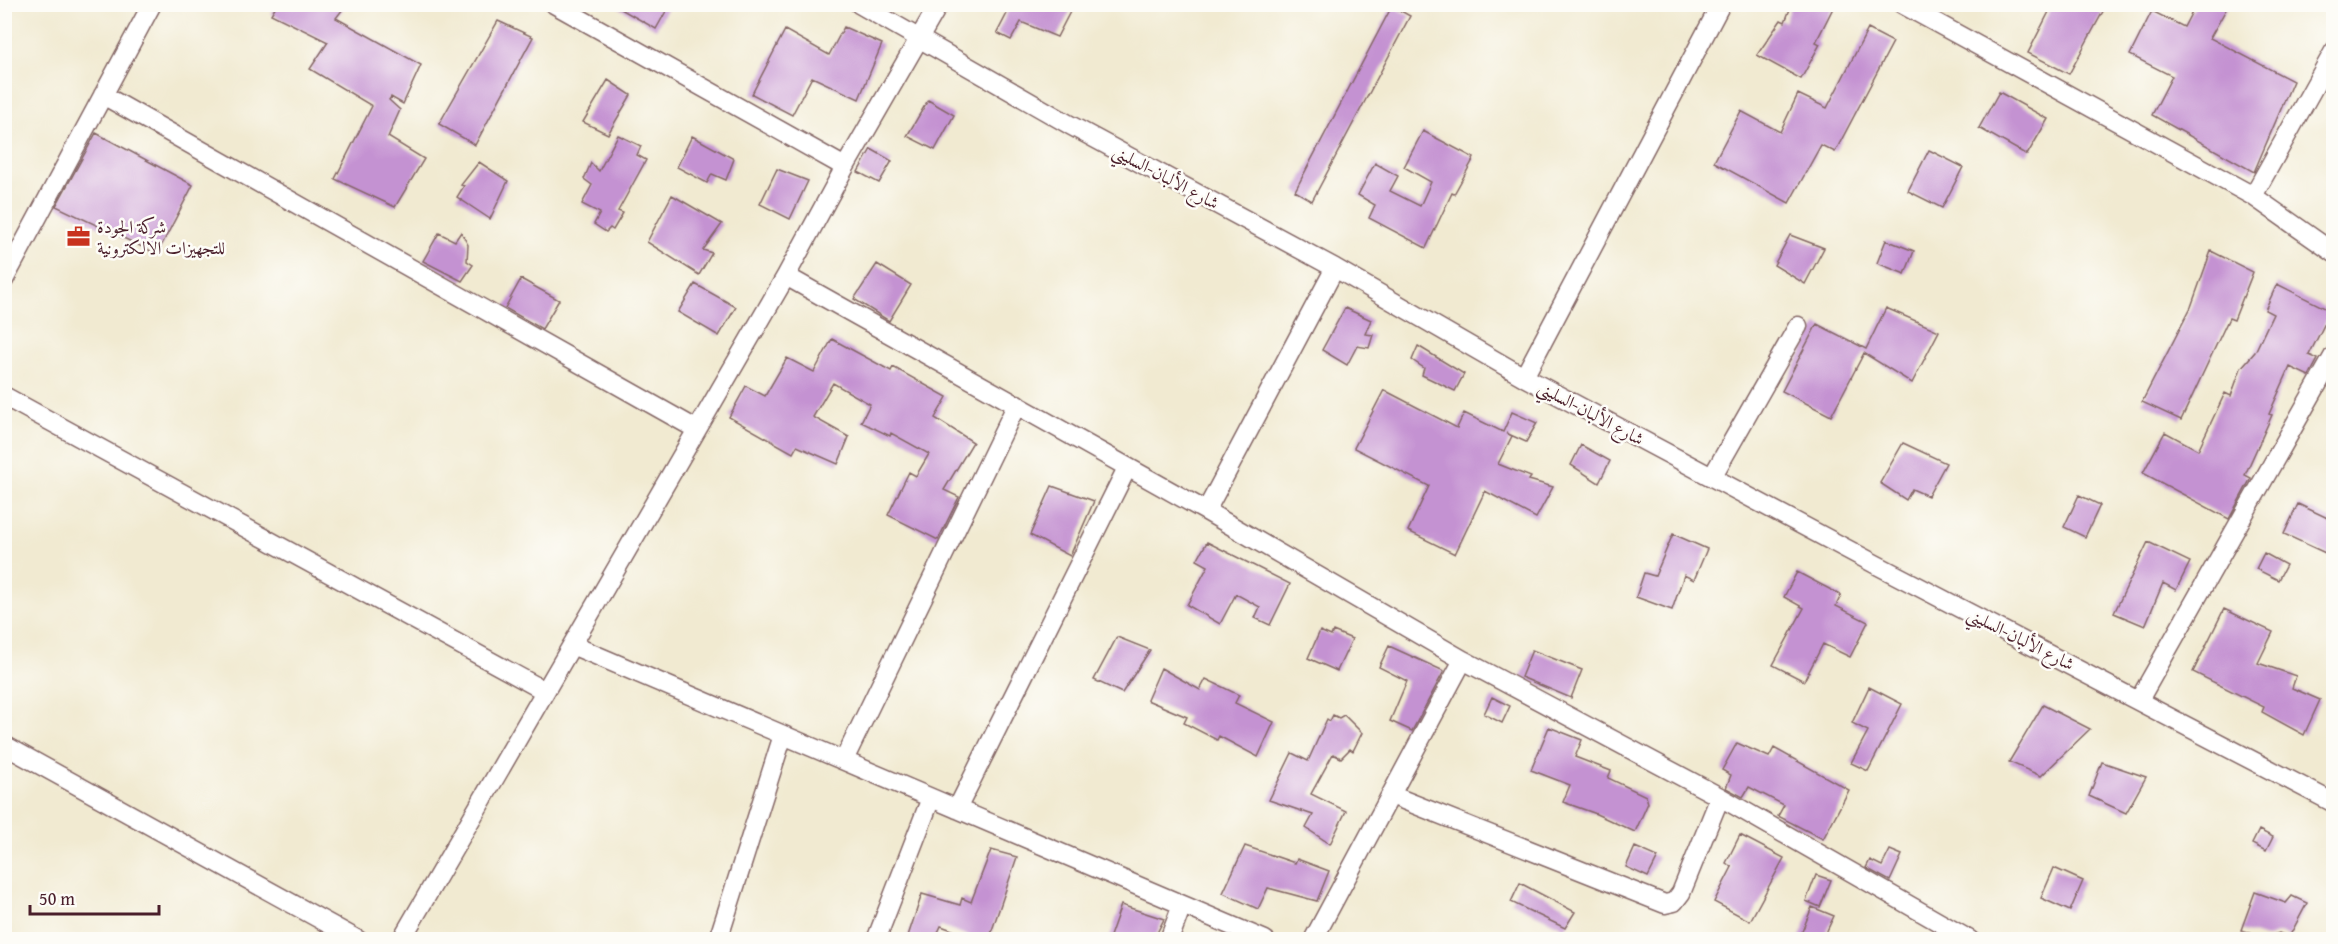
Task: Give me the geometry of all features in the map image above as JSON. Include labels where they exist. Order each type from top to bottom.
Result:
[{"type":"street","points":[[4,280],[152,4]]},
{"type":"street","points":[[554,4],[845,167]]},
{"type":"street","name":"شارع الألبان-السليني","points":[[859,4],[1070,125],[1335,268],[1524,377],[2139,700],[2331,795]]},
{"type":"street","points":[[401,939],[543,690],[572,645],[786,276],[845,167],[939,4]]},
{"type":"street","points":[[1524,377],[1721,4]]},
{"type":"street","points":[[1902,4],[2253,196],[2334,253]]},
{"type":"street","points":[[2253,196],[2334,51]]},
{"type":"street","points":[[103,95],[696,429]]},
{"type":"street","points":[[1206,512],[1335,268]]},
{"type":"street","points":[[786,276],[1017,404],[1463,660],[1720,797],[1970,939]]},
{"type":"street","points":[[1712,477],[1798,326]]},
{"type":"street","points":[[2139,700],[2334,355]]},
{"type":"street","points":[[4,396],[543,690]]},
{"type":"street","points":[[844,760],[1017,404]]},
{"type":"street","points":[[957,809],[1127,468]]},
{"type":"street","points":[[572,645],[1265,939]]},
{"type":"street","points":[[1313,939],[1463,660]]},
{"type":"street","points":[[718,939],[783,735]]},
{"type":"street","points":[[4,745],[358,939]]},
{"type":"street","points":[[1391,795],[1665,904],[1674,902],[1680,893],[1720,797]]},
{"type":"street","points":[[876,939],[931,798]]},
{"type":"street","points":[[1169,939],[1182,904]]},
{"type":"building","points":[[277,4],[331,4],[343,9],[336,18],[421,65],[403,104],[391,97],[389,100],[400,110],[388,137],[424,159],[395,207],[335,179],[372,106],[310,69],[328,42],[271,14]]},
{"type":"building","points":[[612,4],[670,4],[656,29]]},
{"type":"building","points":[[1012,4],[1074,4],[1057,37],[1021,22],[1011,40],[997,33]]},
{"type":"building","points":[[1792,4],[1835,4],[1816,42],[1820,44],[1801,79],[1757,55],[1781,20],[1785,22]]},
{"type":"building","points":[[2053,4],[2107,4],[2069,74],[2028,53]]},
{"type":"building","points":[[2196,4],[2229,4],[2210,38],[2293,81],[2254,172],[2152,115],[2172,76],[2130,55],[2152,11],[2184,27]]},
{"type":"building","points":[[1392,6],[1410,16],[1312,201],[1295,191]]},
{"type":"building","points":[[498,21],[533,37],[475,145],[439,124]]},
{"type":"building","points":[[844,27],[882,44],[859,99],[812,77],[792,115],[752,94],[785,30],[829,55]]},
{"type":"building","points":[[1868,29],[1893,42],[1835,152],[1821,145],[1789,203],[1714,162],[1741,111],[1780,132],[1798,94],[1827,108]]},
{"type":"building","points":[[608,80],[631,95],[608,134],[583,122]]},
{"type":"building","points":[[1999,92],[2048,119],[2027,155],[1979,128]]},
{"type":"building","points":[[928,100],[954,115],[935,150],[907,136]]},
{"type":"building","points":[[1423,131],[1474,158],[1454,194],[1452,193],[1426,248],[1369,218],[1375,205],[1358,195],[1375,163],[1398,176],[1390,191],[1420,206],[1431,182],[1404,167]]},
{"type":"building","points":[[96,133],[193,185],[157,254],[56,206]]},
{"type":"building","points":[[618,135],[641,146],[637,155],[646,160],[618,211],[623,213],[613,230],[610,228],[606,232],[594,224],[600,213],[582,204],[592,185],[584,179],[591,163],[599,171]]},
{"type":"building","points":[[692,136],[734,159],[726,180],[712,174],[707,183],[677,167]]},
{"type":"building","points":[[871,149],[892,161],[879,183],[858,172]]},
{"type":"building","points":[[1929,150],[1963,167],[1942,208],[1908,191]]},
{"type":"building","points":[[479,162],[508,181],[490,219],[457,197],[464,186],[461,185]]},
{"type":"building","points":[[777,169],[808,181],[790,219],[760,204]]},
{"type":"building","points":[[672,195],[722,224],[703,250],[712,253],[699,275],[647,242]]},
{"type":"building","points":[[461,232],[468,245],[467,261],[473,265],[462,281],[423,261],[439,233],[455,241]]},
{"type":"building","points":[[1790,235],[1824,248],[1805,284],[1774,265]]},
{"type":"building","points":[[1886,240],[1914,251],[1905,274],[1877,263]]},
{"type":"building","points":[[2211,251],[2253,272],[2234,320],[2229,318],[2181,420],[2142,402],[2191,307]]},
{"type":"building","points":[[877,264],[911,285],[889,321],[854,299]]},
{"type":"building","points":[[521,279],[559,300],[542,329],[505,308]]},
{"type":"building","points":[[695,284],[736,307],[719,336],[678,312]]},
{"type":"building","points":[[2277,284],[2331,311],[2309,355],[2318,359],[2309,376],[2290,367],[2269,414],[2272,415],[2245,475],[2251,478],[2229,519],[2143,473],[2165,432],[2198,450],[2225,393],[2231,396],[2241,368],[2255,352],[2273,314],[2265,310]]},
{"type":"building","points":[[1345,308],[1371,320],[1365,334],[1373,335],[1369,348],[1357,346],[1347,365],[1322,350]]},
{"type":"building","points":[[1886,308],[1939,331],[1912,383],[1864,353],[1831,416],[1782,391],[1817,324],[1866,349]]},
{"type":"building","points":[[832,339],[891,371],[893,367],[947,397],[935,418],[973,442],[944,490],[959,497],[938,540],[888,515],[909,472],[916,476],[929,454],[891,433],[890,436],[861,422],[870,404],[833,383],[813,417],[849,437],[838,464],[797,446],[793,453],[729,417],[746,386],[765,396],[787,358],[814,372]]},
{"type":"building","points":[[1418,346],[1464,374],[1455,391],[1422,375],[1424,368],[1412,360]]},
{"type":"building","points":[[1384,390],[1457,428],[1464,413],[1503,432],[1512,412],[1537,423],[1526,442],[1506,433],[1512,436],[1498,464],[1531,477],[1529,480],[1553,487],[1536,518],[1485,491],[1455,554],[1408,531],[1429,486],[1354,448]]},
{"type":"building","points":[[1903,443],[1946,463],[1928,496],[1912,489],[1906,500],[1880,483]]},
{"type":"building","points":[[1581,445],[1610,461],[1599,483],[1571,465]]},
{"type":"building","points":[[1052,486],[1094,501],[1070,556],[1030,535]]},
{"type":"building","points":[[2079,495],[2100,505],[2085,537],[2064,527]]},
{"type":"building","points":[[2298,504],[2334,521],[2334,557],[2284,534]]},
{"type":"building","points":[[1673,534],[1707,549],[1694,580],[1684,575],[1672,610],[1636,597],[1644,573],[1655,576]]},
{"type":"building","points":[[1207,542],[1290,584],[1270,625],[1255,618],[1260,607],[1236,594],[1220,624],[1187,605],[1208,566],[1197,560]]},
{"type":"building","points":[[2148,542],[2190,562],[2176,590],[2163,583],[2145,626],[2114,613]]},
{"type":"building","points":[[2264,553],[2286,565],[2278,580],[2256,569]]},
{"type":"building","points":[[1797,572],[1841,595],[1836,606],[1868,622],[1850,657],[1823,644],[1804,681],[1773,665],[1804,608],[1784,597]]},
{"type":"building","points":[[2224,609],[2273,632],[2258,663],[2296,676],[2292,688],[2320,700],[2304,735],[2262,712],[2264,707],[2193,672]]},
{"type":"building","points":[[1320,631],[1331,636],[1333,631],[1352,639],[1337,671],[1308,658]]},
{"type":"building","points":[[1117,637],[1150,650],[1122,693],[1094,680]]},
{"type":"building","points":[[1389,646],[1444,671],[1412,731],[1390,721],[1407,681],[1379,667]]},
{"type":"building","points":[[1532,650],[1582,670],[1571,698],[1521,677]]},
{"type":"building","points":[[1161,668],[1200,690],[1206,679],[1239,695],[1235,703],[1274,722],[1258,757],[1219,736],[1217,740],[1184,723],[1187,717],[1147,700]]},
{"type":"building","points":[[1869,687],[1902,704],[1868,771],[1851,763],[1868,731],[1852,723]]},
{"type":"building","points":[[1492,697],[1510,706],[1502,723],[1484,714]]},
{"type":"building","points":[[2043,705],[2090,729],[2041,776],[2009,762]]},
{"type":"building","points":[[1333,715],[1339,718],[1344,715],[1362,733],[1353,751],[1350,749],[1341,758],[1333,754],[1311,794],[1346,811],[1330,844],[1306,828],[1313,815],[1269,800],[1292,753],[1308,761],[1327,719],[1330,721]]},
{"type":"building","points":[[1549,727],[1582,740],[1575,757],[1611,771],[1608,778],[1646,796],[1648,803],[1635,832],[1563,802],[1570,785],[1531,770]]},
{"type":"building","points":[[1737,743],[1769,757],[1774,748],[1849,790],[1823,839],[1778,816],[1784,805],[1749,787],[1743,797],[1726,788],[1731,775],[1722,770]]},
{"type":"building","points":[[2102,762],[2146,777],[2126,813],[2089,796]]},
{"type":"building","points":[[2259,830],[2273,837],[2266,851],[2252,844]]},
{"type":"building","points":[[1740,835],[1784,858],[1750,921],[1714,902],[1732,867],[1726,863]]},
{"type":"building","points":[[1245,846],[1295,863],[1297,859],[1329,871],[1317,901],[1268,888],[1258,909],[1223,893]]},
{"type":"building","points":[[1635,847],[1658,857],[1648,877],[1626,867]]},
{"type":"building","points":[[991,850],[1017,857],[989,939],[977,939],[941,926],[935,939],[907,939],[922,894],[960,905],[962,898],[971,902]]},
{"type":"building","points":[[1890,850],[1902,855],[1890,881],[1866,868],[1870,860],[1882,866]]},
{"type":"building","points":[[2054,868],[2083,881],[2070,911],[2041,898]]},
{"type":"building","points":[[1816,875],[1831,880],[1820,907],[1806,901]]},
{"type":"building","points":[[1520,883],[1575,912],[1565,928],[1511,902]]},
{"type":"building","points":[[2255,892],[2286,903],[2292,896],[2307,903],[2289,937],[2279,933],[2265,938],[2241,930]]},
{"type":"building","points":[[1121,905],[1164,919],[1154,939],[1109,939]]},
{"type":"building","points":[[1812,907],[1834,916],[1823,939],[1799,939]]},
{"type":"place","name":"شركة الجودة للتجهيزات الالكترونية","points":[[79,237]]}]
